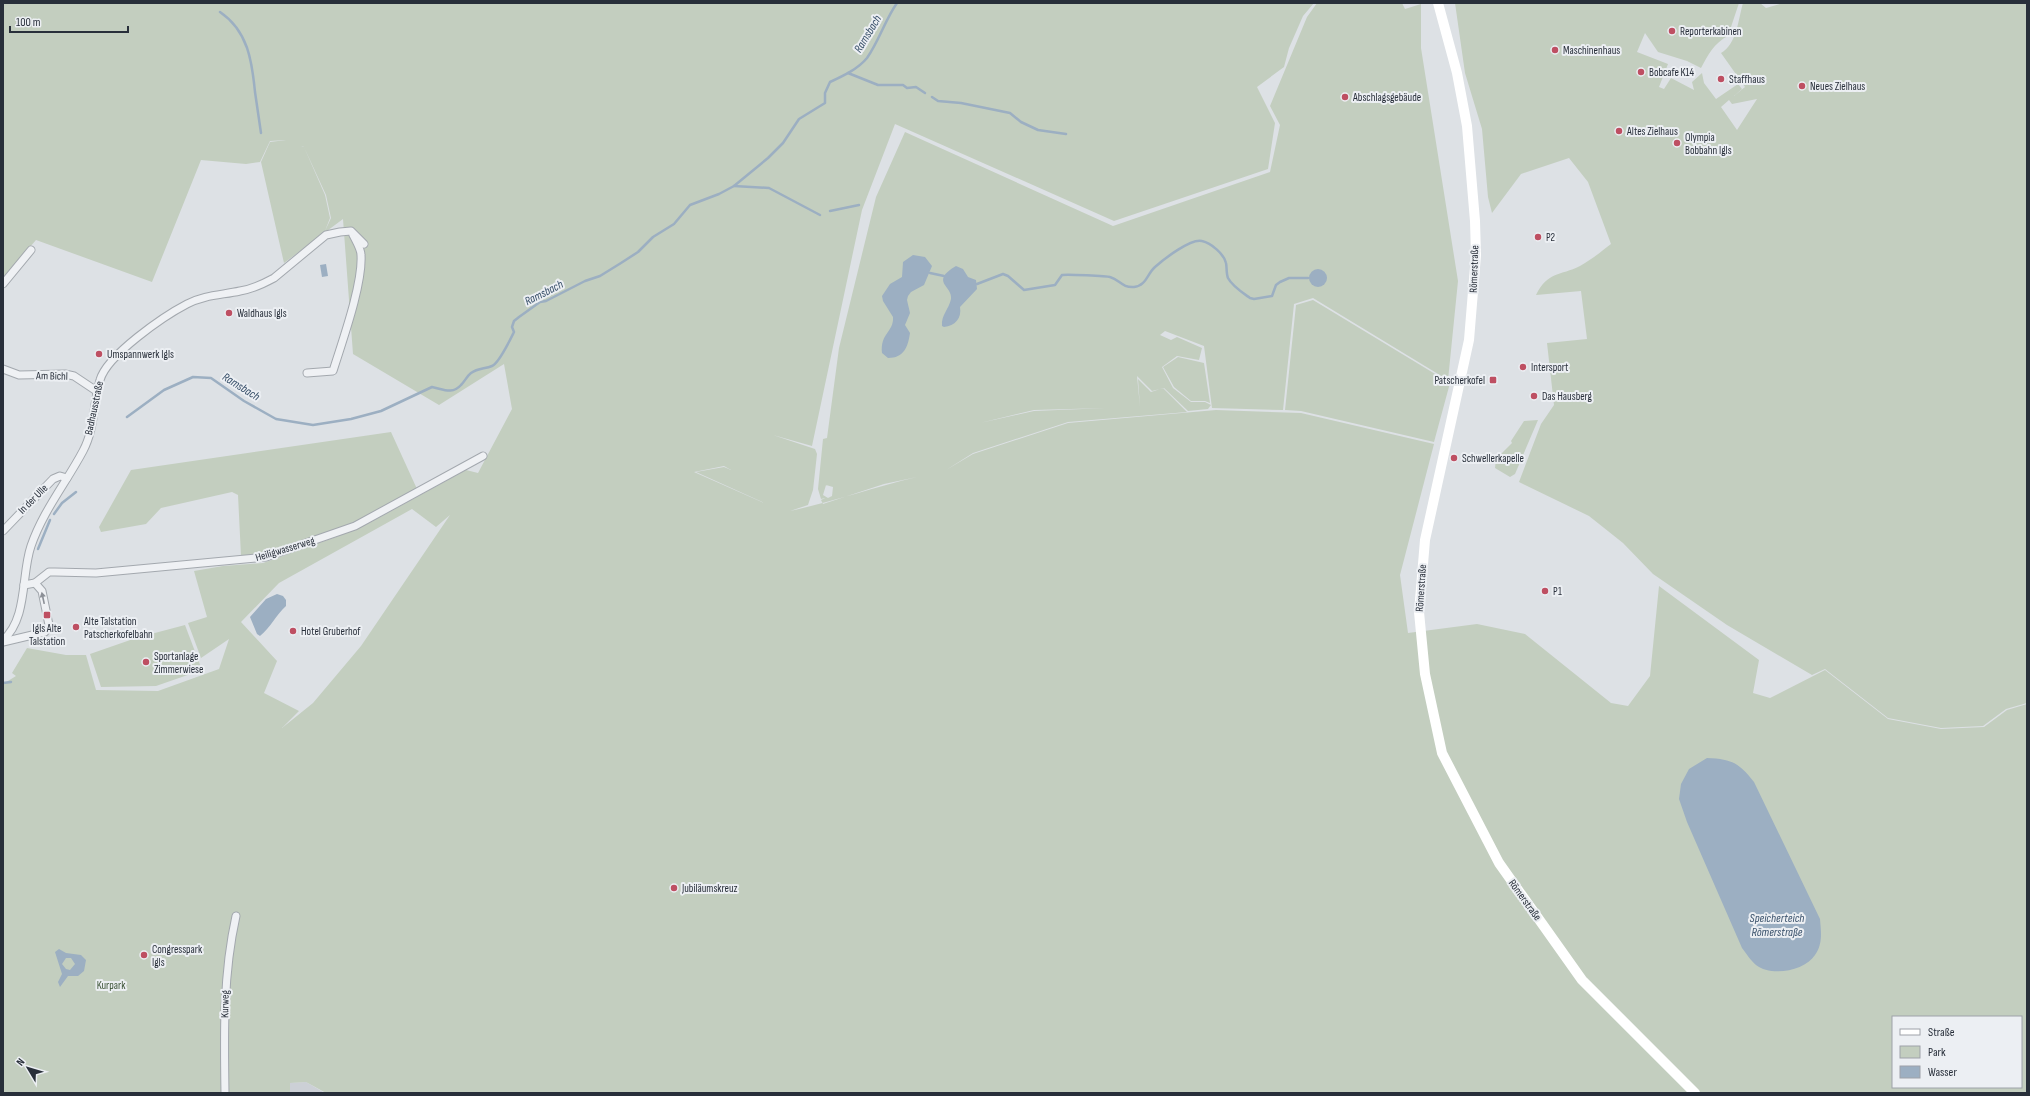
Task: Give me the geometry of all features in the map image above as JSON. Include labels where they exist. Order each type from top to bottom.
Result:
[{"type":"main road","name":"Römerstraße","points":[[1438,3],[1457,73],[1467,126],[1474,209],[1476,255],[1469,340],[1425,540],[1419,612],[1425,674],[1442,753],[1499,864],[1582,980],[1695,1093]]},
{"type":"street","name":"Badhausstraße","points":[[3,641],[10,632],[22,602],[26,565],[34,538],[45,514],[86,446],[94,415],[100,378],[111,360],[127,346],[181,307],[203,297],[240,291],[264,283],[274,278],[326,235],[340,232],[351,232]]},
{"type":"street","points":[[351,232],[364,244]]},
{"type":"street","points":[[307,373],[333,371],[358,284],[361,262],[361,251],[351,232]]},
{"type":"street","points":[[3,284],[31,250]]},
{"type":"street","name":"Am Bichl","points":[[3,369],[19,375],[65,374],[74,376],[98,392]]},
{"type":"street","name":"Heiligwasserweg","points":[[24,586],[35,583],[49,572],[96,573],[266,557],[355,526],[483,456]]},
{"type":"street","name":"In der Ulle","points":[[3,530],[53,479],[60,476],[66,478]]},
{"type":"street","points":[[3,641],[45,632],[48,628],[49,624],[42,591],[35,583]]},
{"type":"street","name":"Kurweg","points":[[225,1093],[226,977],[229,945],[236,916]]},
{"type":"shaded area","points":[[306,1082],[326,1093],[290,1093],[290,1083]]},
{"type":"green space","name":"Kurpark","points":[[3,3],[1314,3],[1303,16],[1289,48],[1284,67],[1257,87],[1275,123],[1268,169],[1114,221],[895,124],[862,210],[812,446],[773,435],[815,449],[817,454],[813,490],[808,505],[790,511],[823,503],[821,500],[825,498],[821,499],[818,489],[823,439],[827,438],[839,348],[876,197],[905,132],[1113,226],[1270,172],[1280,125],[1270,106],[1307,17],[1317,3],[1402,3],[1405,9],[1421,4],[1421,48],[1458,281],[1448,380],[1313,298],[1294,304],[1283,410],[1212,408],[1204,346],[1165,331],[1160,335],[1171,340],[1177,337],[1202,348],[1199,360],[1177,356],[1162,367],[1173,388],[1191,402],[1205,402],[1211,405],[1208,409],[1188,411],[1163,388],[1187,412],[1068,422],[973,453],[946,470],[973,454],[1068,423],[1216,410],[1301,413],[1434,444],[1400,575],[1408,633],[1477,624],[1525,634],[1611,703],[1628,706],[1650,676],[1659,586],[1759,660],[1753,693],[1770,698],[1825,670],[1888,719],[1941,729],[1984,727],[2007,710],[2027,704],[2027,1093],[326,1093],[306,1082],[290,1083],[290,1093],[3,1093],[3,684],[16,676],[12,673],[27,648],[66,655],[86,655],[96,690],[158,691],[219,669],[229,639],[201,658],[188,623],[207,617],[194,571],[223,566],[263,563],[336,537],[371,522],[466,470],[478,473],[512,409],[504,364],[439,405],[353,354],[343,219],[284,263],[261,162],[270,142],[286,140],[270,141],[260,162],[246,164],[201,160],[152,282],[36,240],[3,278]],"holes":[[[304,147],[326,195],[331,218],[325,231],[330,218],[325,195]],[[1137,376],[1152,391],[1160,389],[1151,392],[1138,379],[1140,407]],[[1107,408],[1034,411],[980,423],[1034,410]],[[724,466],[731,470],[724,467],[696,472],[771,506],[694,472]],[[917,477],[885,485],[844,497],[884,484]],[[826,485],[833,487],[832,496],[828,498],[823,495]],[[412,509],[436,527],[450,515],[361,646],[313,703],[282,728],[299,711],[264,693],[277,661],[241,622],[279,583]]]},
{"type":"green space","points":[[1455,3],[1739,3],[1728,36],[1715,46],[1701,68],[1687,61],[1658,52],[1645,33],[1637,52],[1668,64],[1659,87],[1664,89],[1671,78],[1694,90],[1692,82],[1702,73],[1704,83],[1716,99],[1738,84],[1742,89],[1734,96],[1745,87],[1721,53],[1734,38],[1743,3],[1760,3],[1766,8],[1783,3],[2027,3],[2027,703],[2006,709],[1983,726],[1941,728],[1888,718],[1825,669],[1812,675],[1727,625],[1653,574],[1623,543],[1589,516],[1519,482],[1541,424],[1554,405],[1547,343],[1587,339],[1581,291],[1536,295],[1545,282],[1550,278],[1580,266],[1611,244],[1588,182],[1569,158],[1521,174],[1492,213],[1488,197],[1482,129],[1465,73]],"holes":[[[1757,99],[1737,130],[1721,107],[1729,100],[1732,104]]]},
{"type":"green space","points":[[1313,300],[1450,383],[1434,442],[1301,411],[1285,410],[1296,305]]},
{"type":"green space","points":[[1178,357],[1204,363],[1210,403],[1205,401],[1191,401],[1174,387],[1163,367]]},
{"type":"green space","points":[[1538,420],[1515,474],[1510,477],[1495,468],[1496,459],[1512,443],[1511,441],[1524,421]]},
{"type":"green space","points":[[391,432],[417,489],[355,522],[308,542],[262,554],[241,556],[238,495],[232,492],[161,508],[146,524],[101,532],[99,527],[131,470]]},
{"type":"green space","name":"Sportanlage Zimmerwiese","points":[[185,625],[202,670],[156,686],[101,687],[90,654],[136,638]]},
{"type":"water","points":[[913,255],[925,257],[932,266],[924,285],[911,292],[908,296],[907,300],[910,313],[905,325],[910,333],[908,343],[901,354],[893,358],[888,358],[882,353],[882,346],[893,322],[893,317],[883,301],[882,296],[890,284],[902,277],[903,262]]},
{"type":"water","points":[[326,264],[328,276],[322,277],[320,265]]},
{"type":"water","points":[[956,266],[963,269],[968,277],[976,280],[977,289],[960,307],[960,315],[957,321],[944,327],[942,326],[942,322],[949,306],[951,295],[943,280],[948,271]]},
{"type":"water","points":[[1314,269],[1322,269],[1327,274],[1325,285],[1322,287],[1314,287],[1309,282],[1309,274]]},
{"type":"water","points":[[277,594],[283,596],[286,600],[286,606],[260,636],[257,634],[250,617],[266,599]]},
{"type":"water","name":"Speicherteich Römerstraße","points":[[1707,758],[1734,763],[1744,770],[1754,782],[1820,919],[1821,938],[1818,951],[1810,961],[1804,965],[1779,971],[1762,969],[1750,959],[1742,948],[1687,822],[1679,799],[1681,784],[1689,769]]},
{"type":"water","points":[[59,949],[66,953],[81,955],[86,960],[84,971],[78,976],[68,976],[60,987],[58,982],[62,974],[55,952]],"holes":[[[66,958],[71,958],[75,964],[70,970],[66,969],[62,964]]]},
{"type":"waterway","name":"Ramsbach","points":[[127,417],[164,390],[193,377],[211,378],[244,401],[276,419],[313,425],[351,419],[381,411],[432,387],[451,391],[458,388],[471,373],[476,370],[492,366],[498,361],[514,332],[512,327],[514,321],[519,317],[540,302],[546,301],[585,281],[600,276],[621,263],[638,252],[653,237],[674,224],[690,205],[719,194],[734,186],[768,158],[783,143],[799,119],[825,103],[825,93],[830,82],[855,69],[867,58],[897,3]]},
{"type":"waterway","points":[[220,12],[237,28],[243,37],[247,48],[252,69],[261,133]]},
{"type":"waterway","points":[[848,73],[878,85],[903,85],[907,88],[916,87],[925,93]]},
{"type":"waterway","points":[[932,97],[938,101],[961,103],[1010,113],[1021,122],[1038,130],[1066,134]]},
{"type":"waterway","points":[[734,186],[769,188],[820,215]]},
{"type":"waterway","points":[[830,211],[859,205]]},
{"type":"waterway","points":[[977,284],[1003,274],[1008,276],[1024,290],[1055,285],[1062,275],[1071,275],[1110,277],[1124,285],[1134,287],[1144,282],[1152,270],[1171,254],[1197,241],[1202,241],[1217,249],[1225,260],[1227,276],[1232,284],[1250,298],[1254,299],[1272,296],[1276,285],[1289,278],[1308,278]]},
{"type":"waterway","points":[[930,273],[944,276]]},
{"type":"waterway","name":"Ramsbach","points":[[54,514],[62,503],[76,492]]},
{"type":"waterway","name":"Ramsbach","points":[[38,549],[50,520]]},
{"type":"waterway","name":"Ramsbach","points":[[3,683],[11,682]]},
{"type":"place","name":"Reporterkabinen","points":[[1672,31]]},
{"type":"place","name":"Maschinenhaus","points":[[1555,50]]},
{"type":"place","name":"Bobcafe K14","points":[[1641,72]]},
{"type":"place","name":"Staffhaus","points":[[1721,79]]},
{"type":"place","name":"Neues Zielhaus","points":[[1802,86]]},
{"type":"place","name":"Abschlagsgebäude","points":[[1345,97]]},
{"type":"place","name":"Altes Zielhaus","points":[[1619,131]]},
{"type":"place","name":"Olympia Bobbahn Igls","points":[[1677,143]]},
{"type":"place","name":"P2","points":[[1538,237]]},
{"type":"place","name":"Waldhaus Igls","points":[[229,313]]},
{"type":"place","name":"Umspannwerk Igls","points":[[99,354]]},
{"type":"place","name":"Intersport","points":[[1523,367]]},
{"type":"place","name":"Patscherkofel","points":[[1493,380]]},
{"type":"place","name":"Das Hausberg","points":[[1534,396]]},
{"type":"place","name":"Schwellerkapelle","points":[[1454,458]]},
{"type":"place","name":"P1","points":[[1545,591]]},
{"type":"place","name":"Igls Alte Talstation","points":[[47,615]]},
{"type":"place","name":"Alte Talstation Patscherkofelbahn","points":[[76,627]]},
{"type":"place","name":"Hotel Gruberhof","points":[[293,631]]},
{"type":"place","name":"Sportanlage Zimmerwiese","points":[[146,662]]},
{"type":"place","name":"Jubiläumskreuz","points":[[674,888]]},
{"type":"place","name":"Congresspark Igls","points":[[144,955]]}]
